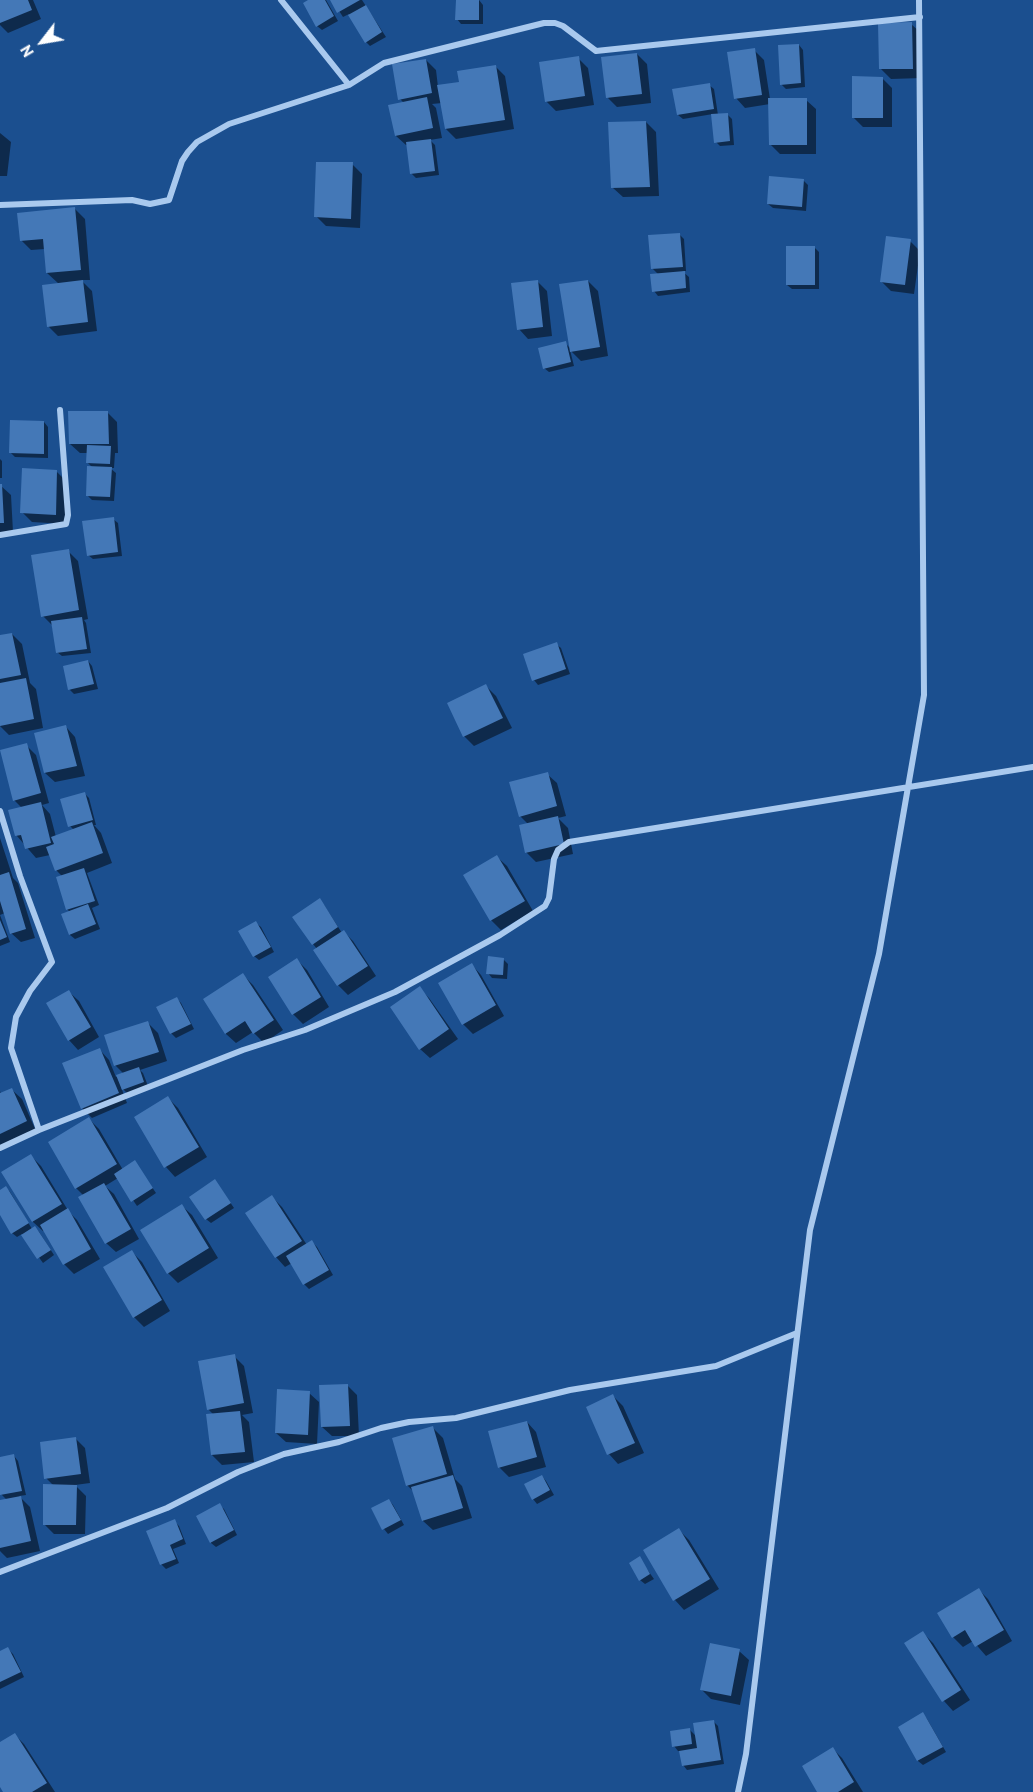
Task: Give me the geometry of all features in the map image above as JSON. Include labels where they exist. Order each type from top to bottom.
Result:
[{"type":"street","points":[[281,0],[350,85]]},
{"type":"street","points":[[738,1792],[746,1754],[810,1230],[879,954],[924,695],[920,0]]},
{"type":"street","points":[[0,205],[132,200],[150,204],[169,200],[182,161],[188,152],[196,142],[229,124],[350,85],[384,63],[544,23],[563,26],[596,51],[920,17]]},
{"type":"street","points":[[0,535],[66,524],[68,514],[60,410]]},
{"type":"street","points":[[0,1148],[39,1130],[243,1050],[315,1026],[395,992],[491,940],[545,906],[549,898],[554,859],[558,850],[569,842],[1033,767]]},
{"type":"street","points":[[0,811],[20,876],[52,962],[30,991],[16,1017],[11,1048],[39,1130]]},
{"type":"street","points":[[0,1572],[167,1508],[238,1472],[284,1454],[339,1442],[381,1428],[409,1422],[456,1418],[570,1390],[716,1366],[797,1334]]},
{"type":"building","points":[[0,0],[28,0],[32,10],[0,23]]},
{"type":"building","points":[[308,0],[325,0],[334,16],[316,27],[303,3]]},
{"type":"building","points":[[330,0],[360,0],[337,13]]},
{"type":"building","points":[[456,0],[479,0],[479,20],[455,20]]},
{"type":"building","points":[[366,5],[382,32],[365,43],[348,15]]},
{"type":"building","points":[[912,22],[913,69],[879,69],[878,23]]},
{"type":"building","points":[[799,44],[801,83],[780,85],[778,45]]},
{"type":"building","points":[[755,48],[762,95],[734,99],[727,52]]},
{"type":"building","points":[[637,53],[642,94],[606,98],[601,57]]},
{"type":"building","points":[[579,56],[585,96],[545,102],[539,62]]},
{"type":"building","points":[[426,59],[432,93],[398,100],[392,64]]},
{"type":"building","points":[[496,65],[505,120],[445,129],[437,85],[459,82],[457,71]]},
{"type":"building","points":[[852,76],[883,77],[883,118],[852,118]]},
{"type":"building","points":[[710,83],[714,109],[677,115],[672,89]]},
{"type":"building","points":[[427,97],[433,128],[395,136],[388,105]]},
{"type":"building","points":[[768,98],[807,98],[807,145],[769,145]]},
{"type":"building","points":[[728,113],[730,141],[714,143],[711,114]]},
{"type":"building","points":[[646,121],[650,187],[611,188],[608,122]]},
{"type":"building","points":[[431,139],[435,171],[410,174],[406,142]]},
{"type":"building","points":[[316,162],[353,162],[351,219],[314,217]]},
{"type":"building","points":[[769,176],[804,179],[802,207],[767,204]]},
{"type":"building","points":[[75,207],[81,270],[46,273],[43,239],[20,241],[17,213]]},
{"type":"building","points":[[680,233],[683,267],[651,269],[648,235]]},
{"type":"building","points":[[886,236],[911,239],[905,285],[880,282]]},
{"type":"building","points":[[786,246],[815,246],[815,285],[786,285]]},
{"type":"building","points":[[685,271],[686,288],[652,292],[650,274]]},
{"type":"building","points":[[83,280],[88,322],[47,327],[42,285]]},
{"type":"building","points":[[538,280],[543,327],[517,330],[511,283]]},
{"type":"building","points":[[588,280],[600,347],[570,352],[559,284]]},
{"type":"building","points":[[566,341],[571,362],[543,369],[538,348]]},
{"type":"building","points":[[68,411],[108,411],[109,444],[69,444]]},
{"type":"building","points":[[10,420],[44,421],[44,454],[9,453]]},
{"type":"building","points":[[87,445],[111,446],[110,464],[86,463]]},
{"type":"building","points":[[87,466],[112,467],[110,497],[86,496]]},
{"type":"building","points":[[22,468],[57,470],[56,515],[20,513]]},
{"type":"building","points":[[0,484],[2,484],[4,523],[0,523]]},
{"type":"building","points":[[114,517],[118,552],[87,556],[82,521]]},
{"type":"building","points":[[69,549],[79,610],[41,617],[31,555]]},
{"type":"building","points":[[82,617],[87,649],[56,653],[51,621]]},
{"type":"building","points":[[12,633],[21,675],[0,679],[0,635]]},
{"type":"building","points":[[557,642],[566,669],[532,681],[523,654]]},
{"type":"building","points":[[88,660],[94,684],[68,690],[63,666]]},
{"type":"building","points":[[26,678],[34,719],[0,726],[0,683]]},
{"type":"building","points":[[486,684],[503,718],[463,737],[447,703]]},
{"type":"building","points":[[66,725],[77,766],[44,773],[34,733]]},
{"type":"building","points":[[27,743],[41,793],[13,801],[0,750]]},
{"type":"building","points":[[548,772],[557,806],[519,817],[509,782]]},
{"type":"building","points":[[85,792],[93,820],[68,827],[60,799]]},
{"type":"building","points":[[41,802],[51,843],[25,849],[21,835],[15,836],[8,810]]},
{"type":"building","points":[[558,816],[564,844],[525,853],[519,825]]},
{"type":"building","points":[[92,822],[103,853],[55,871],[46,847],[54,844],[51,837]]},
{"type":"building","points":[[497,855],[525,901],[490,921],[463,875]]},
{"type":"building","points":[[84,868],[95,901],[66,910],[56,877]]},
{"type":"building","points":[[9,872],[26,929],[10,934],[0,901],[0,875]]},
{"type":"building","points":[[320,898],[338,927],[312,945],[292,917]]},
{"type":"building","points":[[88,904],[96,924],[69,935],[61,914]]},
{"type":"building","points":[[0,920],[7,937],[0,940]]},
{"type":"building","points":[[256,921],[271,947],[253,957],[238,931]]},
{"type":"building","points":[[344,930],[368,966],[337,986],[313,950]]},
{"type":"building","points":[[488,956],[504,958],[503,975],[486,974]]},
{"type":"building","points":[[297,958],[321,997],[292,1015],[268,977]]},
{"type":"building","points":[[472,963],[496,1005],[462,1025],[438,983]]},
{"type":"building","points":[[243,973],[274,1020],[253,1034],[245,1021],[225,1034],[203,999]]},
{"type":"building","points":[[420,986],[449,1029],[419,1050],[390,1007]]},
{"type":"building","points":[[69,990],[91,1027],[68,1041],[46,1003]]},
{"type":"building","points":[[177,997],[191,1024],[170,1034],[156,1007]]},
{"type":"building","points":[[148,1021],[159,1052],[114,1066],[104,1035]]},
{"type":"building","points":[[100,1048],[119,1093],[81,1109],[62,1063]]},
{"type":"building","points":[[139,1067],[144,1082],[122,1090],[116,1075]]},
{"type":"building","points":[[12,1088],[27,1121],[0,1134],[0,1093]]},
{"type":"building","points":[[168,1096],[199,1147],[164,1168],[134,1117]]},
{"type":"building","points":[[89,1117],[117,1164],[75,1189],[48,1142]]},
{"type":"building","points":[[31,1154],[62,1204],[32,1222],[1,1172]]},
{"type":"building","points":[[135,1160],[153,1188],[131,1202],[114,1174]]},
{"type":"building","points":[[215,1179],[231,1203],[205,1220],[189,1197]]},
{"type":"building","points":[[104,1183],[131,1229],[105,1244],[78,1197]]},
{"type":"building","points":[[6,1186],[29,1223],[11,1234],[0,1215],[0,1190]]},
{"type":"building","points":[[272,1195],[302,1241],[275,1258],[245,1213]]},
{"type":"building","points":[[182,1204],[209,1248],[167,1274],[140,1230]]},
{"type":"building","points":[[68,1208],[91,1249],[63,1265],[40,1225]]},
{"type":"building","points":[[35,1226],[51,1250],[37,1259],[21,1235]]},
{"type":"building","points":[[312,1240],[329,1270],[303,1285],[286,1256]]},
{"type":"building","points":[[132,1250],[162,1300],[133,1318],[103,1267]]},
{"type":"building","points":[[235,1354],[244,1403],[207,1410],[198,1361]]},
{"type":"building","points":[[348,1384],[350,1426],[321,1427],[319,1385]]},
{"type":"building","points":[[277,1389],[310,1391],[308,1435],[275,1433]]},
{"type":"building","points":[[613,1394],[635,1443],[607,1455],[586,1407]]},
{"type":"building","points":[[240,1411],[245,1452],[211,1455],[206,1414]]},
{"type":"building","points":[[527,1421],[537,1457],[498,1468],[488,1431]]},
{"type":"building","points":[[433,1426],[447,1474],[406,1486],[392,1438]]},
{"type":"building","points":[[76,1437],[81,1474],[44,1479],[40,1442]]},
{"type":"building","points":[[14,1454],[22,1491],[0,1495],[0,1457]]},
{"type":"building","points":[[453,1475],[463,1508],[422,1521],[411,1487]]},
{"type":"building","points":[[542,1475],[550,1490],[532,1500],[524,1484]]},
{"type":"building","points":[[43,1484],[77,1485],[76,1525],[43,1525]]},
{"type":"building","points":[[21,1496],[31,1541],[0,1548],[0,1500]]},
{"type":"building","points":[[389,1499],[401,1520],[382,1530],[371,1508]]},
{"type":"building","points":[[220,1503],[234,1530],[210,1543],[196,1516]]},
{"type":"building","points":[[175,1519],[183,1539],[170,1545],[176,1559],[160,1565],[146,1531]]},
{"type":"building","points":[[679,1528],[710,1579],[673,1601],[643,1550]]},
{"type":"building","points":[[640,1556],[650,1574],[639,1581],[629,1563]]},
{"type":"building","points":[[979,1588],[1004,1630],[975,1647],[965,1630],[952,1638],[937,1613]]},
{"type":"building","points":[[923,1631],[961,1690],[942,1702],[904,1643]]},
{"type":"building","points":[[710,1643],[740,1649],[731,1696],[700,1690]]},
{"type":"building","points":[[8,1647],[21,1672],[0,1682],[0,1651]]},
{"type":"building","points":[[923,1712],[943,1747],[917,1761],[898,1727]]},
{"type":"building","points":[[714,1720],[721,1760],[682,1766],[679,1751],[697,1748],[693,1723]]},
{"type":"building","points":[[690,1728],[692,1744],[672,1747],[670,1731]]},
{"type":"building","points":[[15,1733],[47,1783],[32,1792],[3,1792],[0,1787],[0,1742]]},
{"type":"building","points":[[833,1747],[854,1782],[838,1792],[817,1792],[802,1766]]}]
